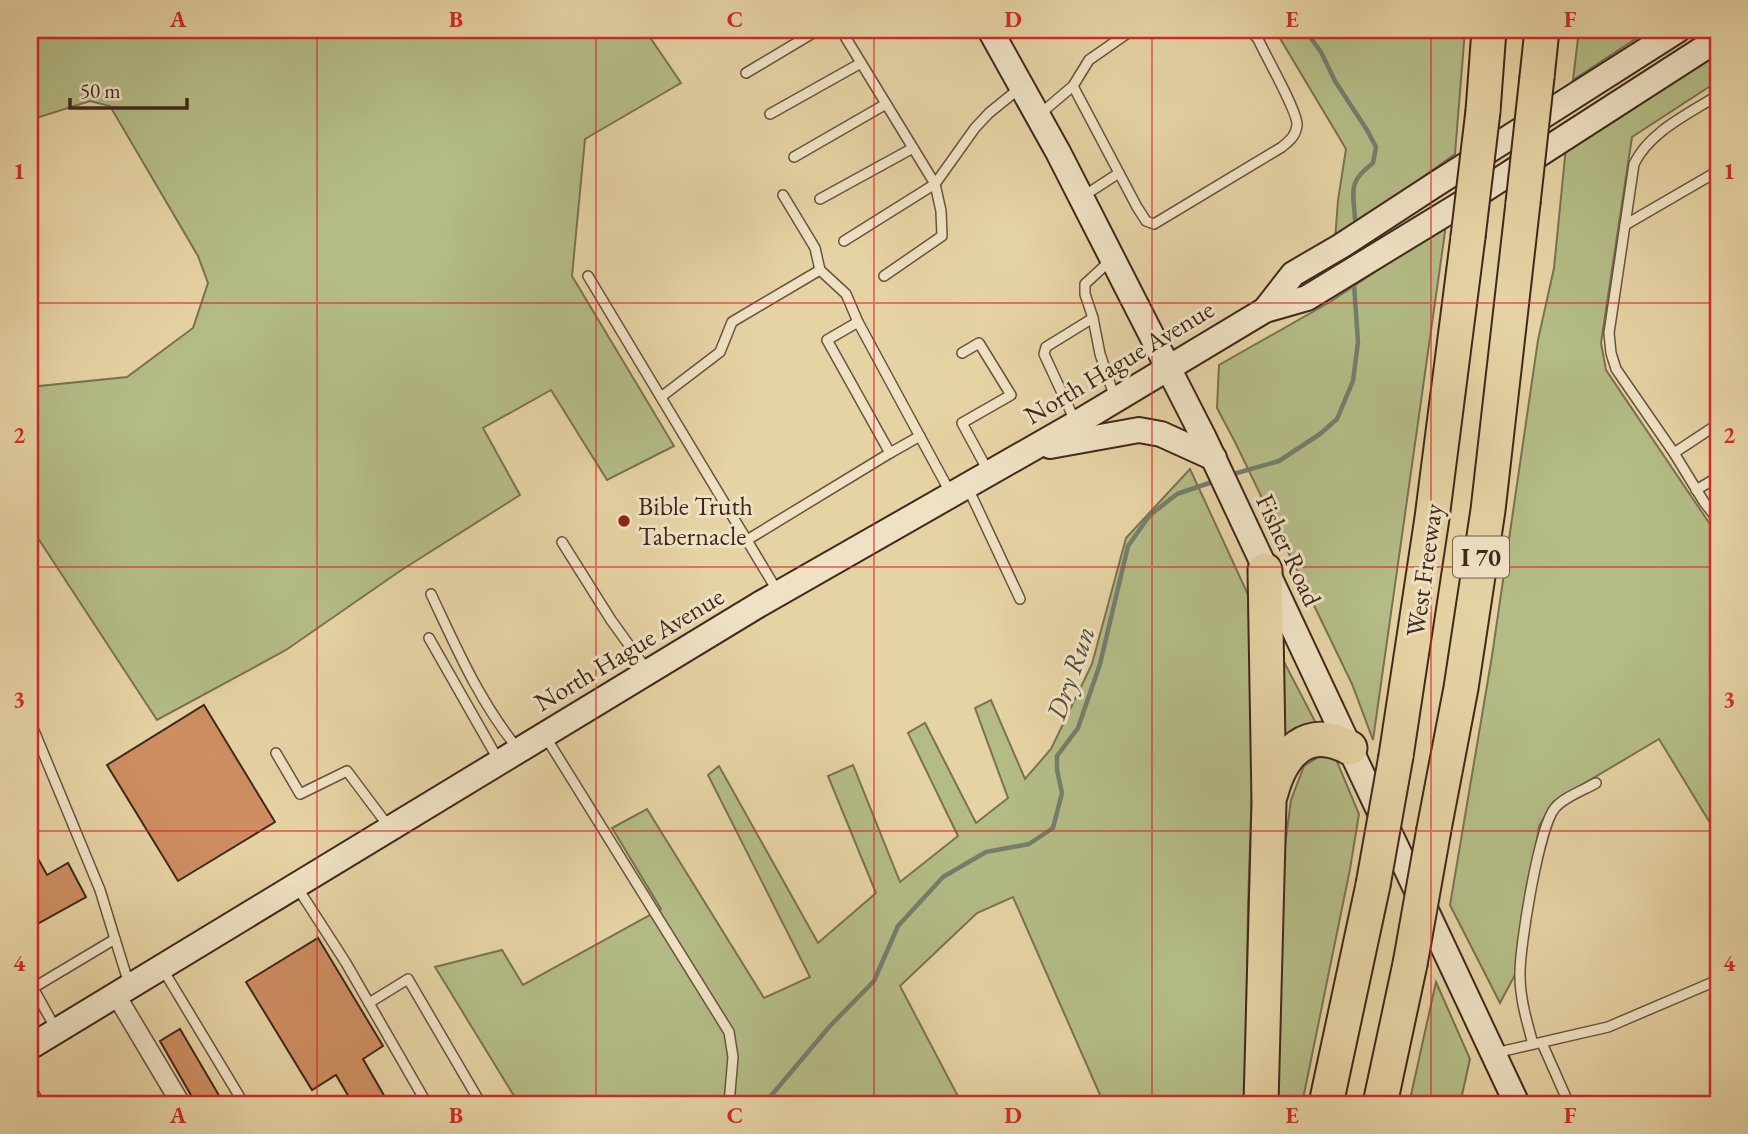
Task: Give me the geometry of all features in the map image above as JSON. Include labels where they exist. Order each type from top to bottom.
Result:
[{"type":"highway","name":"West Freeway","points":[[1325,1104],[1373,885],[1396,756],[1432,518],[1468,237],[1483,111],[1489,30]]},
{"type":"highway","name":"West Freeway","points":[[1380,1104],[1410,964],[1461,688],[1488,510],[1542,30]]},
{"type":"highway","points":[[1261,1104],[1269,802],[1265,570]]},
{"type":"highway","points":[[1269,802],[1282,764],[1298,747],[1318,739],[1329,739],[1350,748]]},
{"type":"main road","name":"Fisher Road","points":[[990,30],[1023,86],[1231,494],[1517,1104]]},
{"type":"main road","name":"North Hague Avenue","points":[[1265,310],[1293,274],[1678,30]]},
{"type":"main road","name":"North Hague Avenue","points":[[31,1044],[123,991],[779,593],[1077,423],[1265,310],[1307,298],[1479,193],[1718,39]]},
{"type":"main road","points":[[1027,451],[1139,430],[1161,433],[1213,458]]},
{"type":"street","points":[[123,991],[181,1104]]},
{"type":"lane","points":[[746,73],[818,30]]},
{"type":"lane","points":[[841,30],[935,184],[941,211],[942,236],[884,276]]},
{"type":"lane","points":[[1038,115],[1073,86],[1089,60],[1132,30]]},
{"type":"lane","points":[[1073,86],[1137,207],[1146,220],[1154,224],[1282,147],[1294,136],[1297,123],[1294,110],[1258,39],[1250,30]]},
{"type":"lane","points":[[770,114],[861,63]]},
{"type":"lane","points":[[844,241],[935,184],[975,128],[1023,86]]},
{"type":"lane","points":[[1718,95],[1663,130],[1640,151],[1634,164],[1609,333],[1616,369],[1718,520]]},
{"type":"lane","points":[[794,157],[886,104]]},
{"type":"lane","points":[[820,199],[913,148]]},
{"type":"lane","points":[[1625,225],[1718,171]]},
{"type":"lane","points":[[1081,198],[1119,173]]},
{"type":"lane","points":[[783,195],[815,248],[820,270],[846,294],[858,322],[920,436],[959,489],[1020,598]]},
{"type":"lane","points":[[1112,259],[1085,284],[1085,294],[1115,400]]},
{"type":"lane","points":[[661,397],[720,352],[732,322],[820,270]]},
{"type":"lane","points":[[587,276],[779,593]]},
{"type":"lane","points":[[1077,423],[1044,354],[1046,347],[1093,318]]},
{"type":"lane","points":[[858,322],[827,340],[890,453]]},
{"type":"lane","points":[[961,353],[979,343],[1011,395],[962,423],[989,472]]},
{"type":"lane","points":[[1674,453],[1718,424]]},
{"type":"lane","points":[[747,540],[920,436]]},
{"type":"lane","points":[[1696,490],[1718,477]]},
{"type":"lane","points":[[562,542],[611,620],[648,672]]},
{"type":"lane","points":[[431,594],[475,688],[500,726],[509,756]]},
{"type":"lane","points":[[429,638],[509,756]]},
{"type":"lane","points":[[30,721],[100,890],[114,939],[123,991]]},
{"type":"lane","points":[[545,735],[729,1032],[733,1057],[729,1104]]},
{"type":"lane","points":[[276,753],[300,794],[347,771],[390,828]]},
{"type":"lane","points":[[1569,1104],[1525,1016],[1519,975],[1530,890],[1548,820],[1556,806],[1596,783]]},
{"type":"lane","points":[[296,886],[428,1104]]},
{"type":"lane","points":[[57,1030],[33,988],[114,939]]},
{"type":"lane","points":[[162,967],[244,1104]]},
{"type":"lane","points":[[369,1003],[408,979],[481,1104]]},
{"type":"lane","points":[[1493,1054],[1608,1027],[1718,980]]},
{"type":"lane","points":[[31,1090],[40,1104]]},
{"type":"green space","points":[[30,30],[645,30],[681,83],[585,139],[572,276],[674,446],[607,480],[551,390],[483,428],[520,495],[400,571],[286,650],[157,720],[30,526],[30,387],[127,377],[193,328],[208,283],[198,256],[110,106],[90,101],[30,120]]},
{"type":"green space","points":[[1275,30],[1465,30],[1455,154],[1335,240],[1346,149]]},
{"type":"green space","points":[[1579,30],[1649,30],[1573,80]]},
{"type":"green space","points":[[1718,53],[1718,81],[1632,137],[1601,343],[1606,370],[1718,536],[1718,836],[1659,739],[1553,802],[1539,826],[1517,971],[1500,1003],[1450,905],[1492,656],[1538,340],[1554,268],[1566,147]]},
{"type":"green space","points":[[1445,225],[1373,740],[1352,684],[1217,408],[1219,365],[1330,302]]},
{"type":"green space","points":[[1190,469],[1251,601],[1256,664],[1245,1104],[1104,1104],[1013,897],[977,913],[900,986],[962,1104],[519,1104],[435,967],[502,950],[523,985],[661,909],[612,828],[647,809],[764,998],[810,977],[708,775],[719,766],[818,943],[876,893],[828,776],[853,765],[900,882],[958,836],[908,733],[925,723],[976,823],[1008,798],[975,708],[991,700],[1025,779],[1051,749],[1092,664],[1126,538]]},
{"type":"green space","points":[[1283,660],[1319,729],[1276,754],[1276,663]]},
{"type":"green space","points":[[1320,756],[1335,757],[1359,814],[1302,1104],[1272,1104],[1284,853],[1291,800],[1304,766]]},
{"type":"green space","points":[[1436,982],[1470,1059],[1460,1104],[1409,1104]]},
{"type":"building","points":[[204,705],[275,822],[178,881],[107,765]]},
{"type":"building","points":[[30,844],[47,875],[68,863],[86,897],[30,928]]},
{"type":"building","points":[[318,938],[383,1046],[363,1059],[389,1104],[353,1104],[336,1075],[312,1090],[246,982]]},
{"type":"building","points":[[180,1029],[224,1104],[196,1104],[160,1041]]},
{"type":"waterway","name":"Dry Run","points":[[1305,30],[1321,52],[1335,81],[1376,147],[1373,163],[1359,176],[1354,187],[1355,219]]},
{"type":"waterway","name":"Dry Run","points":[[1230,475],[1279,461],[1320,434],[1337,419],[1353,381],[1358,342],[1354,284]]},
{"type":"waterway","name":"Dry Run","points":[[764,1104],[830,1026],[874,981],[898,926],[943,877],[986,852],[1029,844],[1053,828],[1062,793],[1057,756],[1078,728],[1100,664],[1128,546],[1150,515],[1177,494],[1215,481]]},
{"type":"place","name":"Bible Truth Tabernacle","points":[[624,521]]}]
